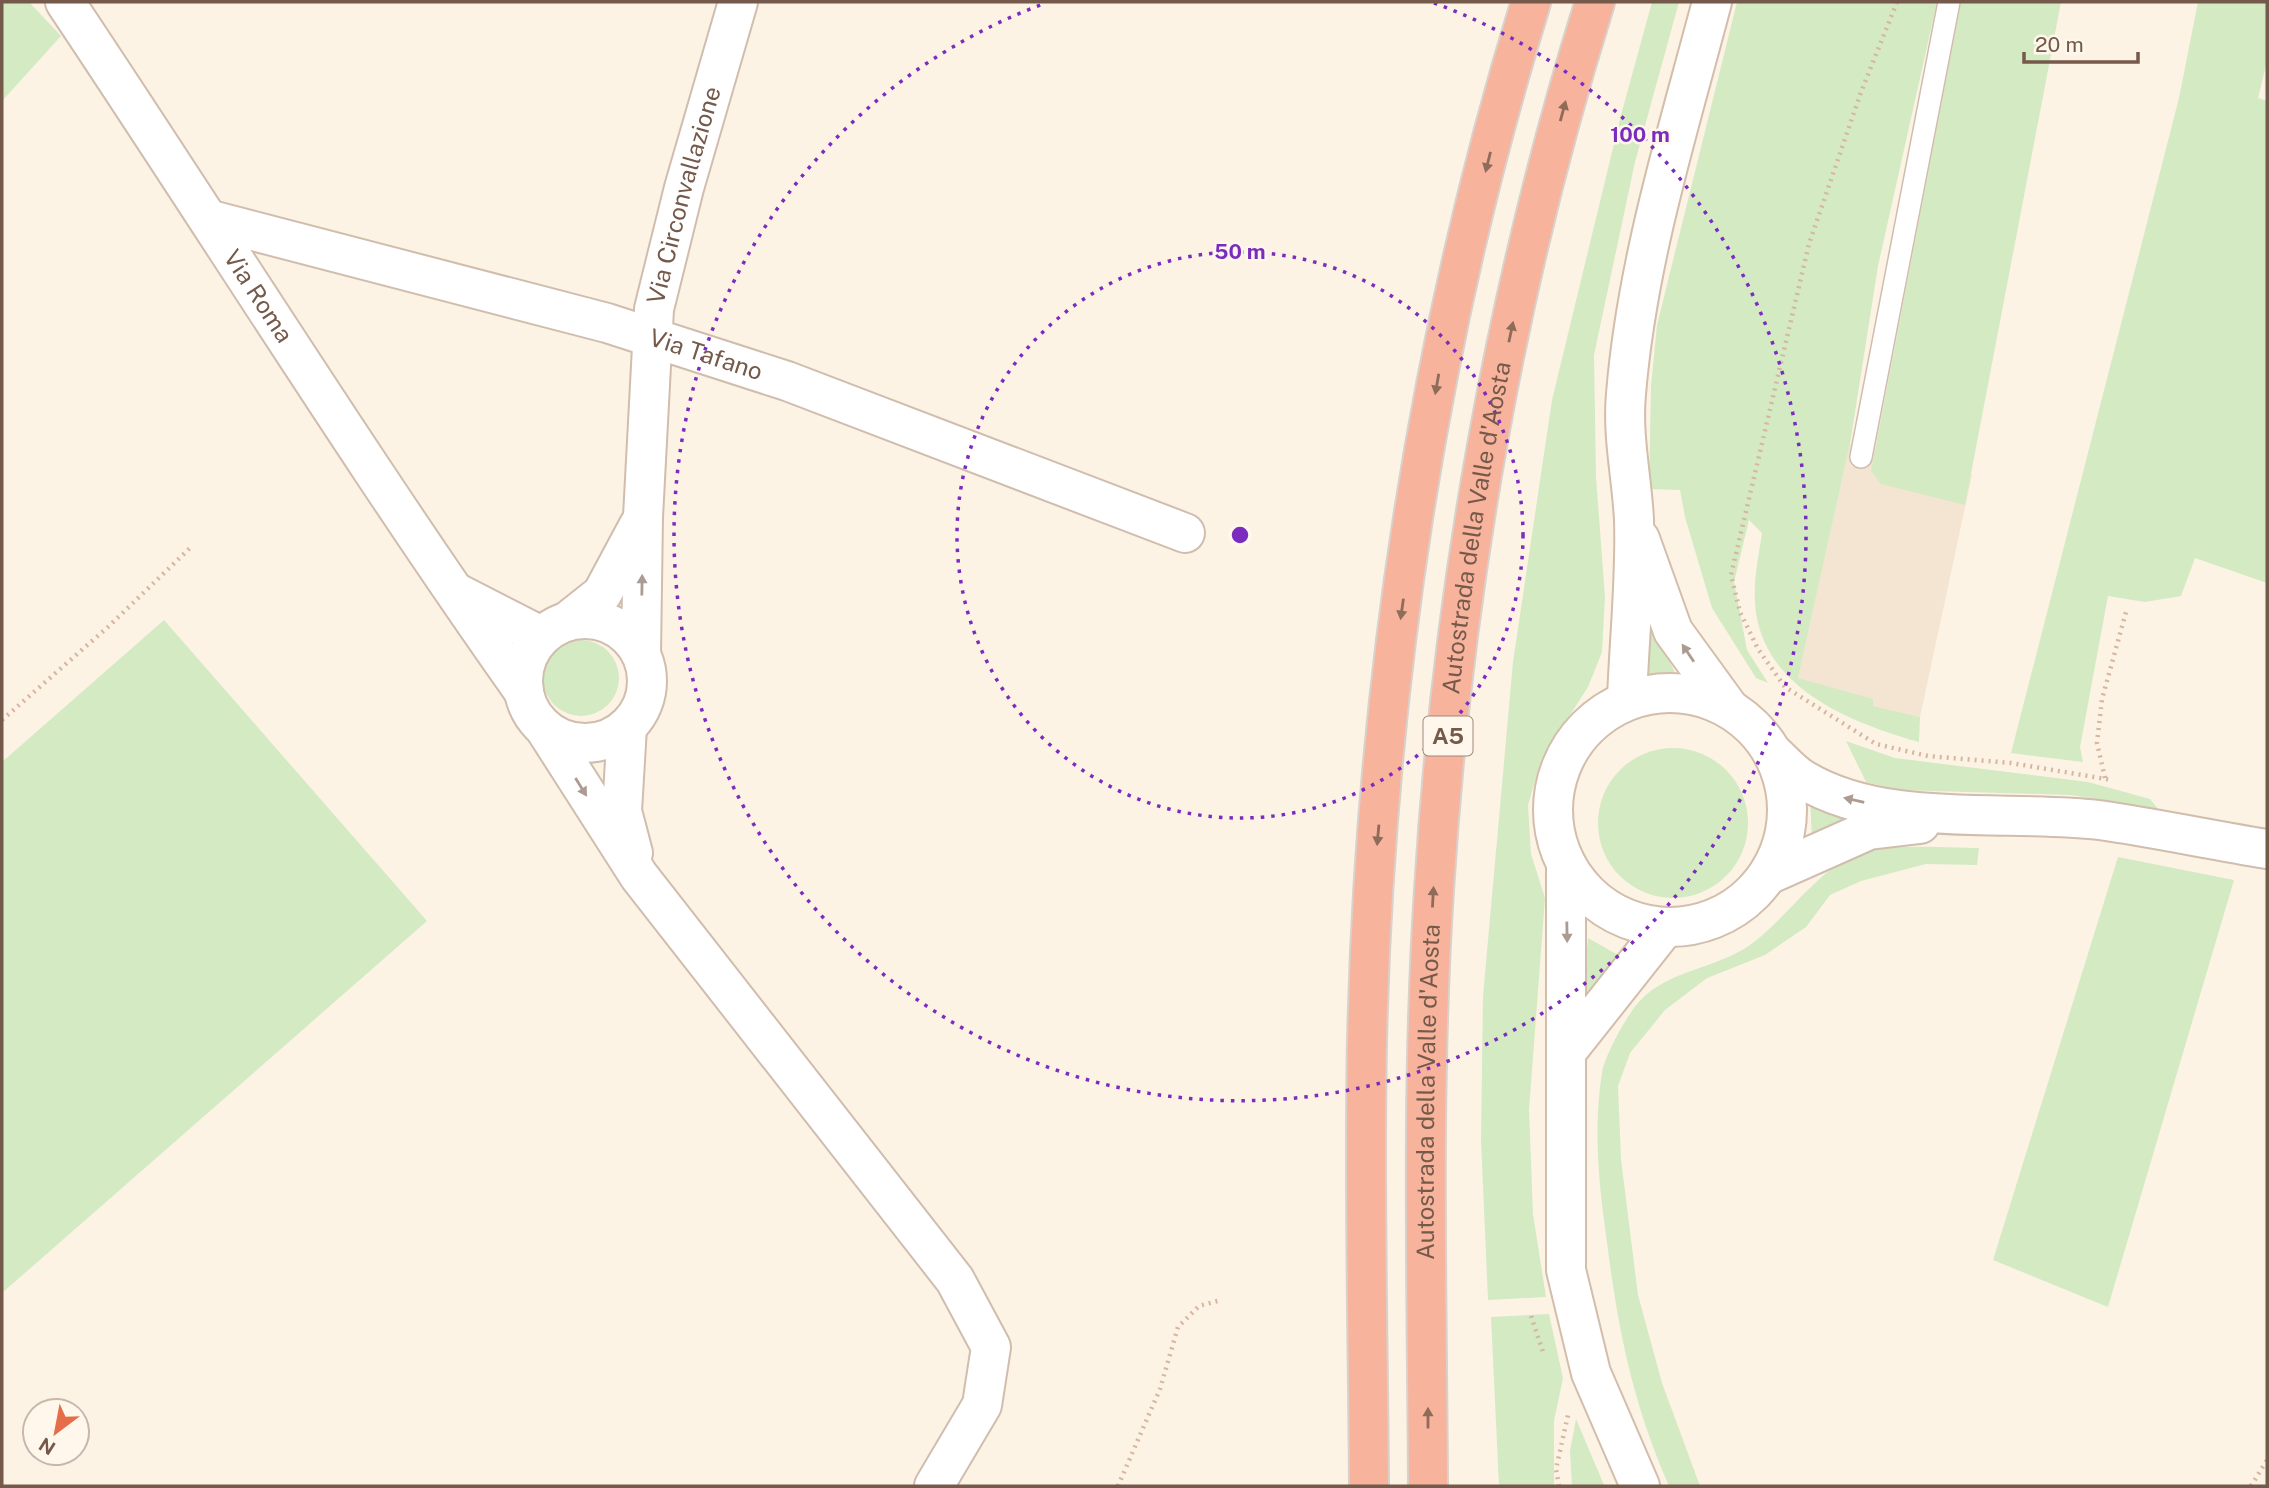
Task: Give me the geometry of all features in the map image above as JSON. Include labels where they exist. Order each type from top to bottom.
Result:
[{"type":"highway","name":"A5","points":[[1369,1486],[1367,1042],[1375,878],[1390,691],[1438,374],[1477,205],[1531,2]]},
{"type":"highway","name":"Autostrada della Valle d'Aosta","points":[[1428,1486],[1427,1063],[1434,889],[1452,697],[1469,562],[1500,386],[1536,216],[1573,71],[1595,2]]},
{"type":"street","name":"Via Roma","points":[[65,2],[211,220],[452,590],[524,692]]},
{"type":"street","name":"Via Circonvallazione","points":[[641,653],[643,517],[654,309],[681,202],[738,2]]},
{"type":"street","points":[[1627,700],[1634,521],[1626,456],[1625,398],[1633,325],[1652,229],[1712,2]]},
{"type":"street","name":"Via Tafano","points":[[211,220],[607,323],[788,381],[1185,533]]},
{"type":"street","name":"Via Circonvallazione","points":[[555,628],[602,594],[643,517]]},
{"type":"street","points":[[1634,521],[1674,631],[1729,708],[1753,727],[1772,752],[1803,780],[1842,797],[1875,805],[1970,817],[2097,820],[2267,849]]},
{"type":"street","name":"Via Roma","points":[[452,590],[555,628]]},
{"type":"street","points":[[545,729],[560,738],[578,742],[603,740],[627,727],[639,712],[646,692],[647,673],[641,653],[628,636],[610,624],[590,618],[555,628],[526,662],[524,692],[531,712],[545,729],[639,876],[955,1280],[991,1347],[982,1405],[933,1486]]},
{"type":"street","points":[[1640,1486],[1591,1373],[1566,1270],[1566,864],[1553,819],[1555,784],[1566,754],[1583,730],[1604,712],[1627,700],[1674,692],[1702,697],[1729,708]]},
{"type":"street","points":[[627,727],[622,811],[639,876]]},
{"type":"street","points":[[1566,864],[1581,885],[1605,907],[1663,930],[1689,928],[1716,919],[1748,897],[1768,875],[1779,855],[1786,826],[1784,797],[1772,752]]},
{"type":"street","points":[[1768,875],[1869,830],[1970,817]]},
{"type":"street","points":[[1568,1050],[1663,930]]},
{"type":"lane","points":[[1861,457],[1949,2]]},
{"type":"path","points":[[1896,2],[1861,92],[1809,244],[1731,575],[1740,612],[1758,649],[1785,687],[1876,744],[1928,756],[2011,764],[2116,782]]},
{"type":"path","points":[[2,720],[108,627],[190,548]]},
{"type":"path","points":[[2105,778],[2097,743],[2102,699],[2126,612]]},
{"type":"path","points":[[1118,1486],[1160,1389],[1178,1327],[1199,1306],[1221,1300]]},
{"type":"path","points":[[1559,1486],[1556,1469],[1566,1419],[1591,1373]]},
{"type":"path","points":[[2251,1486],[2267,1461]]},
{"type":"shaded area","points":[[1850,444],[1972,475],[1920,717],[1872,706],[1873,700],[1798,678]]},
{"type":"green space","points":[[2,2],[29,2],[61,36],[2,101]]},
{"type":"green space","points":[[1652,2],[1679,2],[1635,162],[1594,355],[1596,477],[1605,597],[1602,652],[1588,687],[1541,760],[1528,805],[1531,854],[1545,898],[1529,1110],[1533,1214],[1546,1297],[1488,1300],[1481,1140],[1483,996],[1513,662],[1552,400],[1621,115]]},
{"type":"green space","points":[[1737,2],[1937,2],[1878,266],[1850,444],[1798,678],[1873,699],[1873,706],[1920,717],[1919,742],[1867,725],[1817,700],[1795,683],[1777,663],[1764,640],[1756,613],[1755,583],[1762,533],[1749,520],[1734,582],[1747,650],[1768,683],[1756,678],[1712,608],[1685,517],[1680,490],[1649,489],[1651,386],[1657,325]]},
{"type":"green space","points":[[1961,2],[2061,2],[1965,505],[1881,484],[1871,471]]},
{"type":"green space","points":[[2198,2],[2267,2],[2267,61],[2258,98],[2267,101],[2267,583],[2195,558],[2181,596],[2145,602],[2108,596],[2080,747],[2083,762],[2011,753],[2179,98]]},
{"type":"green space","points":[[1646,612],[1678,679],[1637,681]]},
{"type":"green space","points":[[164,620],[427,921],[2,1293],[2,762]]},
{"type":"green space","points":[[574,640],[588,640],[602,646],[613,657],[619,678],[616,693],[608,705],[588,716],[574,716],[560,710],[549,699],[543,685],[543,671],[549,657],[560,646]]},
{"type":"green space","points":[[1846,741],[1895,758],[2088,782],[2150,799],[2159,810],[2071,795],[1898,790],[1866,782]]},
{"type":"green space","points":[[1673,748],[1702,753],[1726,770],[1743,794],[1748,823],[1743,852],[1726,876],[1702,893],[1673,898],[1644,893],[1620,876],[1603,852],[1598,823],[1603,794],[1620,770],[1644,753]]},
{"type":"green space","points":[[1810,796],[1858,816],[1812,841]]},
{"type":"green space","points":[[1890,848],[1979,848],[1977,865],[1926,864],[1861,881],[1830,895],[1806,927],[1765,955],[1707,978],[1665,1010],[1630,1053],[1618,1086],[1621,1159],[1638,1295],[1662,1383],[1700,1486],[1669,1486],[1636,1396],[1616,1306],[1604,1221],[1598,1157],[1598,1115],[1602,1073],[1611,1047],[1633,1009],[1649,992],[1677,976],[1722,960],[1750,945],[1819,879],[1844,860],[1857,854]]},
{"type":"green space","points":[[2118,857],[2234,880],[2108,1307],[1993,1260]]},
{"type":"green space","points":[[1588,938],[1625,959],[1581,1011]]},
{"type":"green space","points":[[1549,1314],[1563,1378],[1554,1421],[1554,1486],[1499,1486],[1491,1317]]},
{"type":"green space","points":[[1576,1419],[1605,1486],[1572,1486],[1570,1451]]}]
